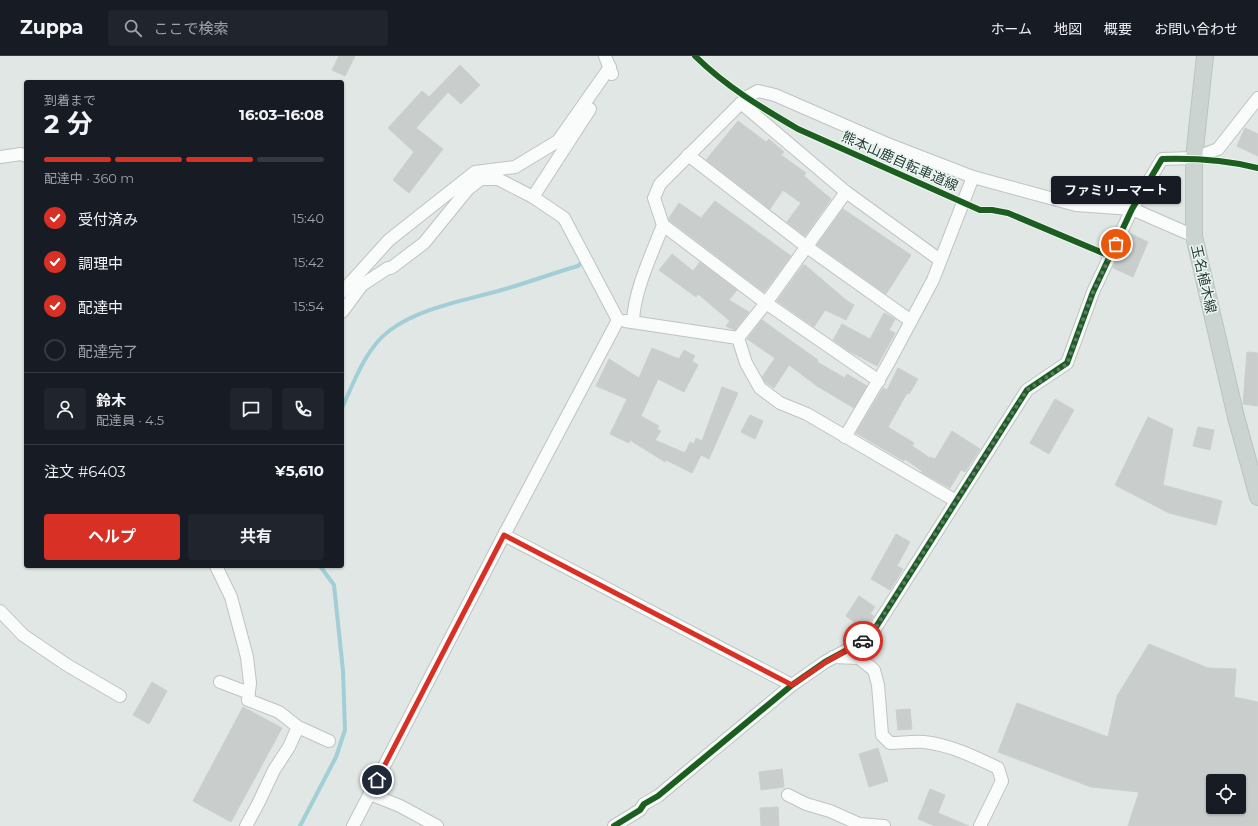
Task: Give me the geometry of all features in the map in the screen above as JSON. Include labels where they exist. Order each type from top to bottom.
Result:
[{"type":"main road","name":"玉名植木線","points":[[1205,56],[1194,158],[1194,236],[1236,417],[1258,497]]},
{"type":"street","points":[[533,197],[612,75],[607,62]]},
{"type":"street","points":[[344,290],[389,240],[475,172],[515,167],[558,142],[607,62]]},
{"type":"street","points":[[879,381],[766,304],[663,225],[654,198],[660,184],[747,97],[758,91],[775,95],[885,143],[973,176],[1076,205],[1132,209],[1194,236]]},
{"type":"street","points":[[614,826],[640,810],[644,804],[658,796],[792,685],[833,658],[869,638],[1027,390],[1067,364],[1093,292],[1132,209],[1162,159],[1194,158],[1218,148],[1258,98]]},
{"type":"street","points":[[741,103],[846,192],[940,260]]},
{"type":"street","points":[[0,157],[21,154],[24,155]]},
{"type":"street","points":[[688,155],[807,246],[911,321]]},
{"type":"street","points":[[845,436],[879,381],[933,280],[973,176]]},
{"type":"street","points":[[344,309],[362,286],[388,268],[391,268],[424,243],[468,189],[481,179],[498,179],[533,197],[564,218],[618,320]]},
{"type":"street","points":[[738,338],[766,304],[846,192]]},
{"type":"street","points":[[633,322],[634,313],[646,270],[663,225]]},
{"type":"street","points":[[618,320],[738,338]]},
{"type":"street","points":[[353,826],[504,535],[618,320]]},
{"type":"street","points":[[738,338],[746,363],[760,388],[780,403],[807,414],[956,501]]},
{"type":"street","points":[[504,535],[792,685]]},
{"type":"street","points":[[217,568],[231,597],[245,650],[250,682],[248,700],[280,712],[298,727],[329,741]]},
{"type":"street","points":[[0,611],[23,635],[67,665],[120,696]]},
{"type":"street","points":[[833,658],[859,658],[874,670],[878,685],[882,735],[890,743],[923,742],[939,744],[966,753],[998,768],[1002,781],[980,826]]},
{"type":"street","points":[[220,682],[249,693]]},
{"type":"street","points":[[246,826],[274,770],[289,747],[298,727]]},
{"type":"street","points":[[370,794],[400,806],[437,826]]},
{"type":"street","points":[[788,795],[806,804],[830,811],[859,824],[884,826]]},
{"type":"building","points":[[339,56],[355,56],[345,76],[332,70]]},
{"type":"building","points":[[460,65],[480,85],[461,104],[448,92],[416,128],[443,149],[409,193],[393,180],[414,152],[388,128],[422,91],[429,97]]},
{"type":"building","points":[[738,121],[766,142],[769,139],[784,152],[781,155],[806,173],[804,176],[831,199],[805,236],[787,222],[801,203],[783,190],[770,209],[706,160]]},
{"type":"building","points":[[1245,128],[1258,134],[1258,156],[1237,146]]},
{"type":"building","points":[[715,201],[791,256],[764,292],[669,220],[679,203],[701,218]]},
{"type":"building","points":[[843,209],[911,255],[886,294],[817,245]]},
{"type":"building","points":[[1129,233],[1148,242],[1133,277],[1113,268]]},
{"type":"building","points":[[672,254],[693,271],[700,262],[737,290],[729,300],[749,312],[735,330],[726,326],[730,321],[698,294],[696,297],[659,270]]},
{"type":"building","points":[[803,265],[805,265],[854,305],[846,320],[825,310],[814,327],[777,301]]},
{"type":"building","points":[[884,313],[895,319],[889,330],[895,333],[877,366],[849,351],[833,340],[842,324],[870,339]]},
{"type":"building","points":[[762,320],[818,360],[817,362],[845,378],[847,374],[867,386],[854,408],[817,386],[789,365],[774,388],[765,382],[762,377],[775,358],[747,339]]},
{"type":"building","points":[[652,348],[679,359],[684,350],[695,356],[692,361],[698,365],[684,392],[658,379],[641,416],[659,426],[657,429],[661,431],[655,440],[685,453],[690,442],[694,444],[696,438],[702,441],[722,387],[738,393],[709,459],[701,455],[692,473],[666,460],[665,462],[630,440],[629,443],[610,434],[627,399],[596,386],[609,359],[639,378]]},
{"type":"building","points":[[1247,352],[1258,353],[1258,406],[1243,404]]},
{"type":"building","points":[[898,368],[918,379],[909,394],[907,393],[888,427],[914,443],[912,446],[930,458],[935,459],[952,431],[980,449],[965,472],[961,470],[950,488],[921,472],[922,471],[905,459],[904,461],[856,433],[883,388],[887,390]]},
{"type":"building","points":[[1055,399],[1074,410],[1049,454],[1030,443]]},
{"type":"building","points":[[750,415],[763,421],[755,439],[741,432]]},
{"type":"building","points":[[1148,417],[1173,429],[1163,485],[1222,501],[1216,525],[1169,513],[1115,485]]},
{"type":"building","points":[[1198,427],[1214,430],[1210,450],[1193,446]]},
{"type":"building","points":[[896,534],[910,542],[897,566],[903,569],[890,590],[871,579]]},
{"type":"building","points":[[859,596],[875,607],[870,614],[874,616],[861,634],[851,627],[854,622],[846,616]]},
{"type":"building","points":[[1149,644],[1208,668],[1236,669],[1234,697],[1258,702],[1258,826],[1128,826],[1139,792],[1091,787],[998,752],[1017,703],[1108,737],[1117,696]]},
{"type":"building","points":[[152,682],[167,691],[149,724],[133,715]]},
{"type":"building","points":[[243,707],[282,728],[231,822],[193,801]]},
{"type":"building","points":[[910,709],[912,729],[898,730],[896,710]]},
{"type":"building","points":[[878,748],[888,781],[869,787],[859,754]]},
{"type":"building","points":[[782,769],[784,787],[761,790],[759,772]]},
{"type":"building","points":[[930,789],[945,795],[938,813],[969,826],[935,826],[918,819]]},
{"type":"building","points":[[778,807],[779,826],[761,826],[760,808]]},
{"type":"waterway","points":[[344,404],[367,356],[381,338],[401,323],[445,305],[578,266],[583,261]]},
{"type":"waterway","points":[[300,826],[336,757],[345,730],[343,671],[334,585],[321,568]]},
{"type":"cycle path","name":"熊本山鹿自転車道線","points":[[695,56],[731,87],[798,129],[980,210],[992,210],[1008,213],[1110,256]]},
{"type":"cycle path","points":[[614,826],[640,810],[644,804],[658,796],[792,685],[825,662],[869,638],[1027,390],[1067,363],[1093,292],[1132,209],[1162,159],[1210,160],[1258,168]]},
{"type":"way so far","points":[[863,641],[869,638],[1027,390],[1067,364],[1093,292],[1116,244]]},
{"type":"place","name":"ファミリーマート","points":[[1116,244]]},
{"type":"route","points":[[377,780],[504,535],[792,685],[826,662],[863,641]]}]
